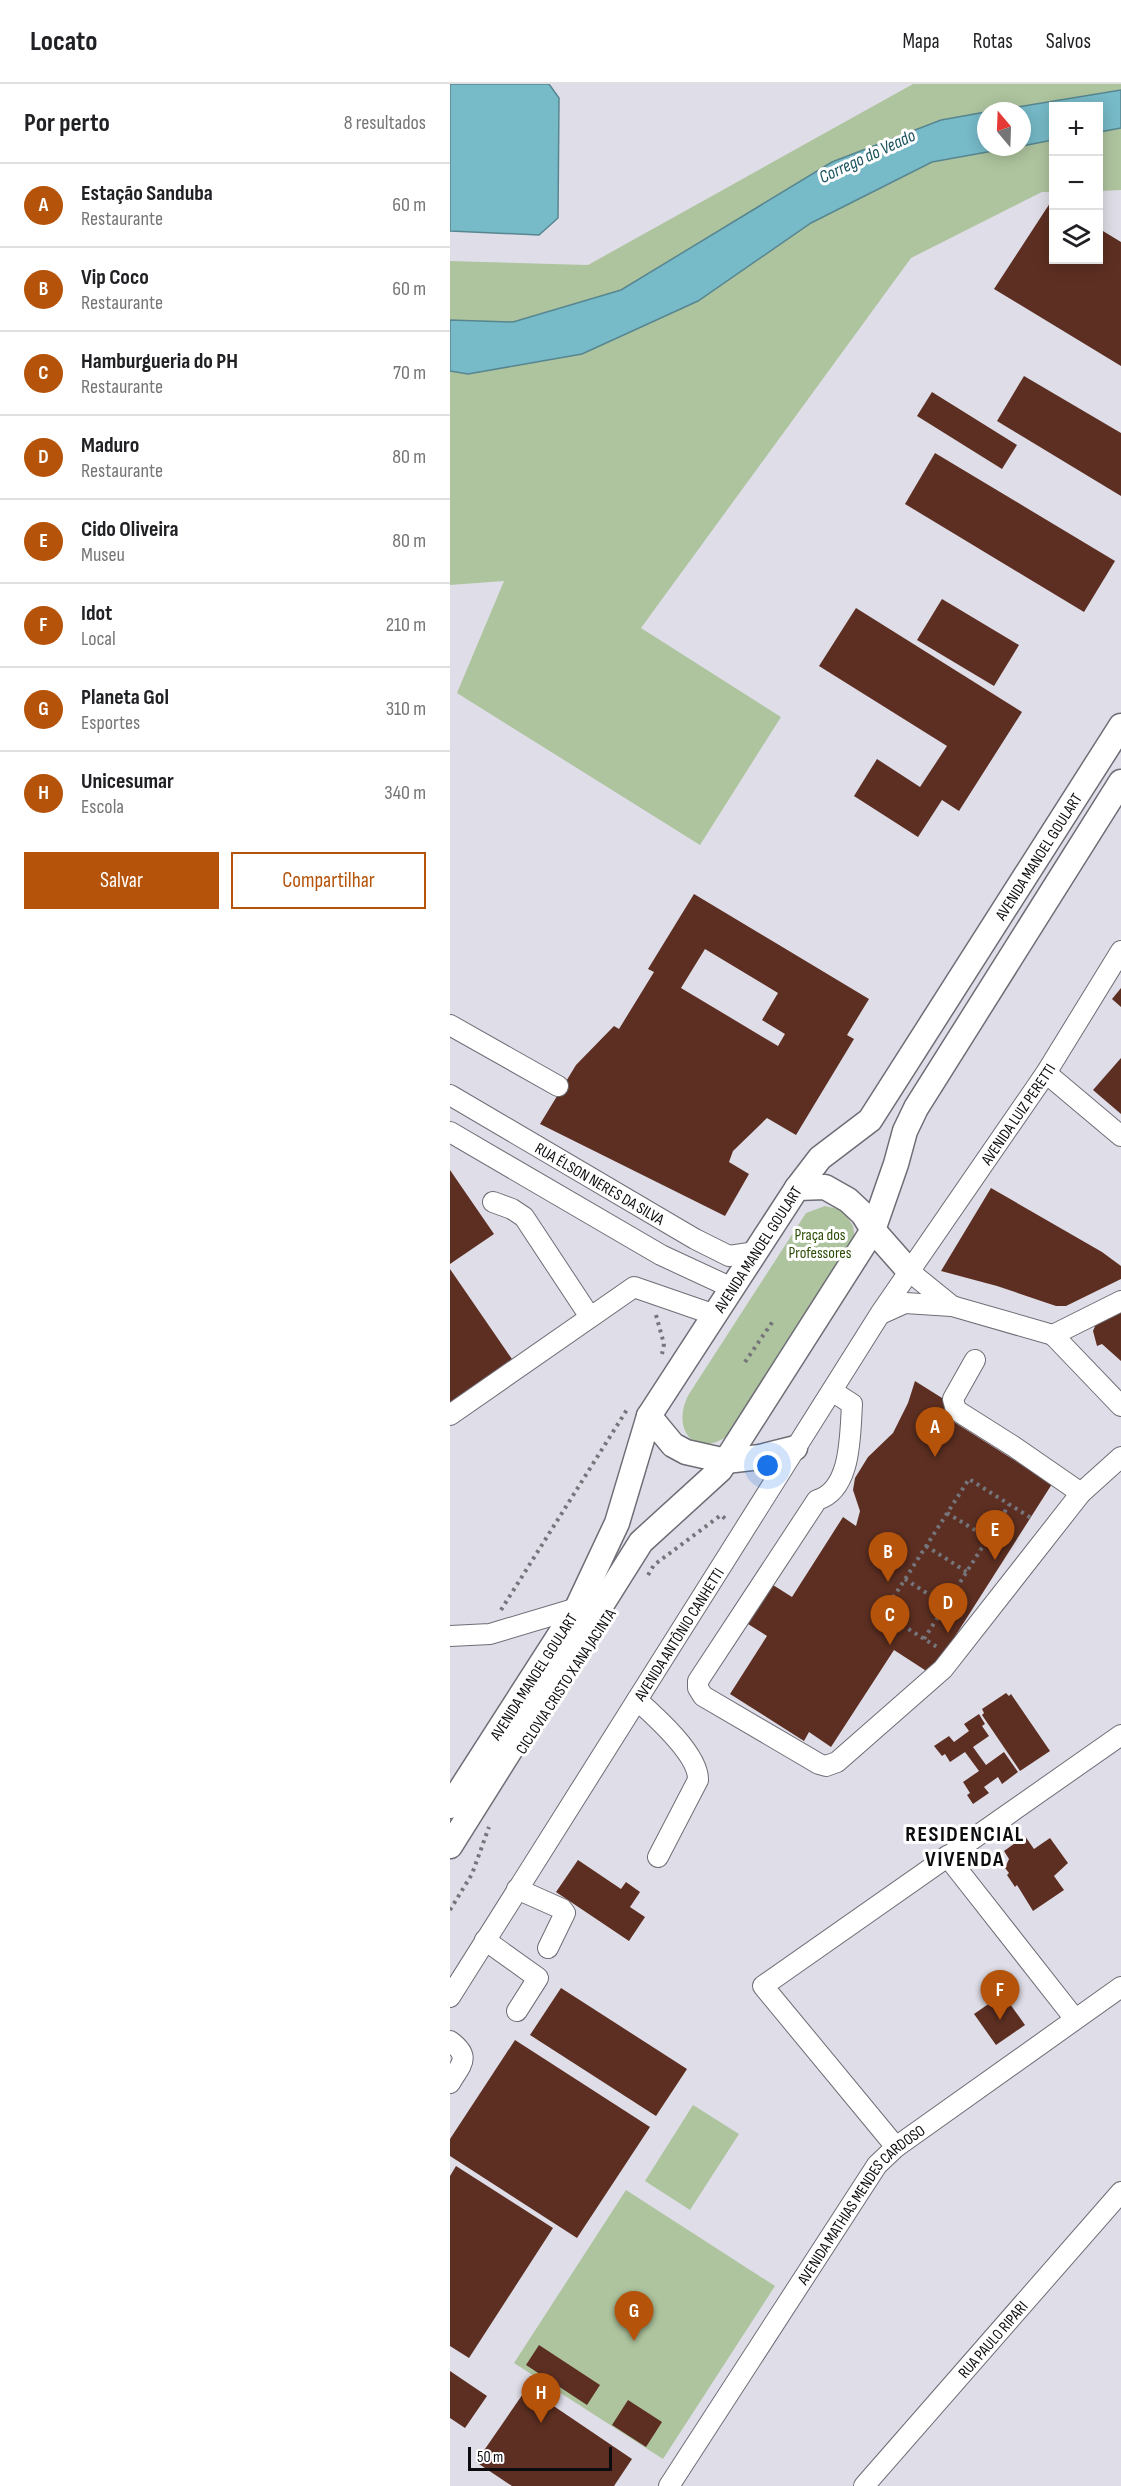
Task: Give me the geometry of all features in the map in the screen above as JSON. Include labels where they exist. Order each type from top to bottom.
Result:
[{"type":"main road","name":"AVENIDA MANOEL GOULART","points":[[450,1806],[577,1608],[617,1523],[639,1411],[715,1315],[820,1158],[870,1120],[1121,726]]},
{"type":"main road","name":"AVENIDA MANOEL GOULART","points":[[450,1846],[641,1542],[660,1522],[694,1496],[720,1470],[873,1230],[905,1131],[916,1108],[1121,782]]},
{"type":"main road","points":[[798,1188],[825,1187],[848,1200],[863,1214],[873,1230],[910,1272]]},
{"type":"main road","points":[[639,1411],[673,1445],[686,1452],[726,1461],[760,1457],[795,1448]]},
{"type":"street","name":"AVENIDA LUIZ PERETTI","points":[[910,1272],[1046,1073],[1121,951]]},
{"type":"street","points":[[450,1025],[558,1086]]},
{"type":"street","points":[[1046,1073],[1121,1136]]},
{"type":"street","name":"RUA ÉLSON NERES DA SILVA","points":[[450,1095],[695,1239],[729,1256],[756,1252]]},
{"type":"street","name":"RUA ÉLSON NERES DA SILVA","points":[[450,1132],[661,1255],[732,1288]]},
{"type":"street","points":[[533,1180],[550,1154]]},
{"type":"street","points":[[493,1202],[512,1209],[524,1217],[590,1317]]},
{"type":"street","points":[[910,1272],[952,1306]]},
{"type":"street","name":"AVENIDA ANTÔNIO CANHETTI","points":[[450,1997],[880,1314],[910,1272]]},
{"type":"street","points":[[450,1415],[634,1287],[715,1315]]},
{"type":"street","points":[[1053,1335],[1121,1301]]},
{"type":"street","points":[[880,1314],[906,1303],[952,1306],[1053,1335],[1121,1406]]},
{"type":"street","points":[[975,1360],[953,1399],[956,1410],[1081,1493]]},
{"type":"street","points":[[832,1391],[852,1404],[846,1468],[831,1493],[817,1500],[698,1681],[698,1688],[704,1695],[826,1766],[837,1762],[943,1669],[1081,1493],[1121,1457]]},
{"type":"street","points":[[450,1636],[490,1634],[577,1608]]},
{"type":"street","points":[[637,1700],[675,1737],[698,1772],[698,1780],[658,1857]]},
{"type":"street","points":[[896,2147],[763,1986],[1121,1735]]},
{"type":"street","points":[[946,1856],[1075,2019]]},
{"type":"street","points":[[517,1889],[562,1909],[565,1913],[548,1948]]},
{"type":"street","points":[[485,1940],[537,1978],[517,2011]]},
{"type":"street","name":"AVENIDA MATHIAS MENDES CARDOSO","points":[[669,2486],[877,2165],[896,2147],[1121,1987]]},
{"type":"street","points":[[450,2041],[464,2054],[463,2061],[450,2083]]},
{"type":"street","name":"RUA PAULO RIPARI","points":[[864,2486],[1121,2192]]},
{"type":"path","points":[[655,1311],[664,1344],[662,1356]]},
{"type":"path","points":[[745,1362],[773,1321]]},
{"type":"path","points":[[493,1617],[500,1611],[639,1411]]},
{"type":"path","points":[[877,1623],[969,1479],[1031,1518]]},
{"type":"path","points":[[924,1639],[1009,1505]]},
{"type":"path","points":[[947,1512],[988,1538]]},
{"type":"path","points":[[648,1575],[654,1565],[721,1515],[742,1533]]},
{"type":"path","points":[[881,1544],[886,1537]]},
{"type":"path","points":[[926,1546],[967,1572]]},
{"type":"path","points":[[905,1579],[945,1605]]},
{"type":"path","points":[[883,1613],[945,1652]]},
{"type":"path","points":[[450,1910],[472,1874],[490,1826]]},
{"type":"green space","points":[[913,84],[1121,84],[1121,90],[1031,105],[1031,102],[977,102],[977,114],[941,120],[832,162],[621,290],[513,322],[450,320],[450,261],[588,265]]},
{"type":"green space","points":[[1121,128],[1121,190],[1103,191],[1103,131]]},
{"type":"green space","points":[[1049,141],[1049,192],[1042,192],[911,258],[641,628],[781,717],[700,845],[457,693],[504,581],[450,585],[450,371],[468,374],[811,223],[932,162],[977,154],[977,156],[1031,156],[1031,144]]},
{"type":"green space","name":"Praça dos Professores","points":[[825,1206],[843,1210],[853,1226],[855,1239],[730,1434],[706,1444],[697,1442],[689,1437],[682,1419],[689,1394],[806,1213]]},
{"type":"green space","points":[[693,2105],[739,2134],[690,2210],[645,2181]]},
{"type":"green space","points":[[626,2190],[775,2286],[663,2459],[514,2363]]},
{"type":"water","points":[[450,84],[549,84],[559,98],[558,218],[539,235],[450,231]]},
{"type":"water","points":[[1121,90],[1121,128],[1103,131],[1103,102],[1049,102],[1049,141],[1031,144],[1031,105]]},
{"type":"water","name":"Corrego do Veado","points":[[977,114],[977,154],[932,162],[811,223],[698,301],[582,354],[468,374],[450,371],[450,320],[513,322],[621,290],[832,162],[941,120]]},
{"type":"building","points":[[1049,205],[1049,264],[1103,264],[1103,231],[1121,242],[1121,366],[994,289]]},
{"type":"building","points":[[1024,376],[1121,433],[1121,496],[997,421]]},
{"type":"building","points":[[932,392],[1017,445],[1002,469],[917,416]]},
{"type":"building","points":[[935,453],[1115,561],[1084,612],[905,504]]},
{"type":"building","points":[[942,599],[1019,645],[994,686],[917,640]]},
{"type":"building","points":[[856,608],[1022,712],[959,811],[942,800],[918,837],[854,796],[877,759],[920,787],[947,746],[819,666]]},
{"type":"building","points":[[694,894],[869,999],[847,1035],[854,1039],[796,1135],[767,1118],[733,1151],[729,1162],[749,1174],[725,1216],[540,1124],[576,1065],[614,1026],[619,1029],[654,972],[648,969]],"holes":[[[705,949],[778,993],[762,1020],[785,1034],[778,1046],[681,988]]]},
{"type":"building","points":[[1121,988],[1121,1007],[1112,999]]},
{"type":"building","points":[[1121,1058],[1121,1114],[1093,1090]]},
{"type":"building","points":[[450,1170],[494,1234],[450,1264]]},
{"type":"building","points":[[991,1188],[1102,1252],[1121,1266],[1121,1279],[1066,1306],[1056,1306],[997,1286],[941,1271]]},
{"type":"building","points":[[450,1269],[516,1365],[450,1409]]},
{"type":"building","points":[[1121,1310],[1121,1361],[1102,1344],[1097,1346],[1093,1331],[1096,1324]]},
{"type":"building","points":[[915,1381],[950,1403],[943,1415],[1052,1484],[931,1674],[894,1650],[831,1747],[809,1732],[804,1741],[730,1694],[767,1636],[748,1624],[773,1585],[792,1597],[843,1517],[856,1526],[860,1511],[853,1490],[855,1478],[868,1457],[893,1433],[908,1403]]},
{"type":"building","points":[[1006,1693],[1009,1696],[1011,1694],[1050,1751],[1020,1771],[982,1715],[984,1713],[982,1709]]},
{"type":"building","points":[[979,1714],[985,1724],[982,1726],[989,1736],[973,1747],[986,1765],[1004,1752],[1018,1772],[1002,1784],[998,1777],[984,1787],[989,1793],[973,1804],[967,1795],[970,1793],[963,1782],[979,1771],[965,1752],[950,1762],[945,1754],[942,1756],[934,1746],[949,1736],[954,1742],[969,1731],[964,1724]]},
{"type":"building","points":[[1025,1836],[1034,1849],[1050,1838],[1068,1863],[1054,1876],[1064,1890],[1033,1911],[1017,1885],[1015,1887],[1007,1875],[1009,1873],[1005,1868],[1009,1859],[1004,1851]]},
{"type":"building","points":[[578,1860],[621,1889],[626,1882],[640,1892],[630,1907],[645,1917],[629,1941],[556,1892]]},
{"type":"building","points":[[561,1988],[687,2069],[656,2116],[530,2035]]},
{"type":"building","points":[[1003,1994],[1025,2025],[996,2045],[974,2014]]},
{"type":"building","points":[[515,2040],[650,2127],[577,2238],[450,2156],[450,2139]]},
{"type":"building","points":[[456,2166],[553,2228],[469,2358],[450,2346],[450,2176]]},
{"type":"building","points":[[539,2345],[600,2385],[587,2405],[526,2365]]},
{"type":"building","points":[[450,2371],[487,2396],[465,2428],[450,2418]]},
{"type":"building","points":[[527,2388],[632,2459],[614,2486],[512,2486],[476,2462]]},
{"type":"building","points":[[628,2400],[662,2422],[646,2447],[612,2425]]},
{"type":"place","name":"Estação Sanduba","points":[[935,1457]]},
{"type":"place","name":"Cido Oliveira","points":[[995,1560]]},
{"type":"place","name":"Vip Coco","points":[[888,1582]]},
{"type":"place","name":"Maduro","points":[[948,1633]]},
{"type":"place","name":"Hamburgueria do PH","points":[[890,1645]]},
{"type":"place","name":"Idot","points":[[1000,2020]]},
{"type":"place","name":"Planeta Gol","points":[[634,2341]]},
{"type":"place","name":"Unicesumar","points":[[541,2423]]},
{"type":"district","name":"RESIDENCIAL VIVENDA","points":[[965,1846]]}]
